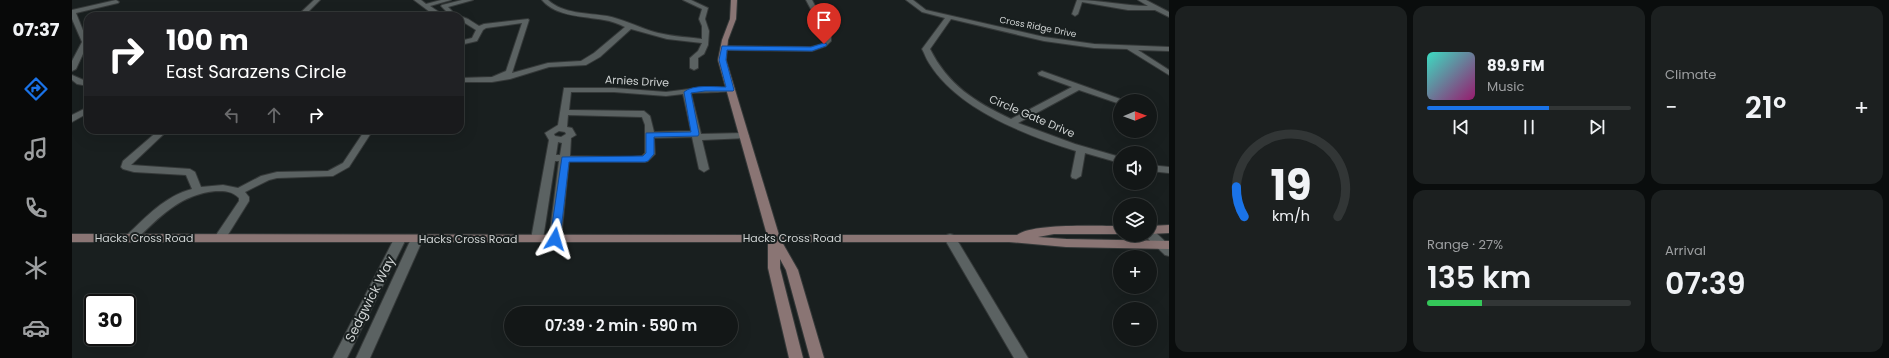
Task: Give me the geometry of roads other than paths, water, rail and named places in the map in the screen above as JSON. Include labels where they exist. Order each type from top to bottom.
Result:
[{"type":"main road","points":[[734,0],[733,19],[725,40],[722,60],[774,238],[792,270],[817,358]]},
{"type":"main road","points":[[1157,230],[1169,229]]},
{"type":"main road","name":"Hacks Cross Road","points":[[1008,238],[1054,230],[1113,230]]},
{"type":"main road","name":"Hacks Cross Road","points":[[72,238],[1008,238],[1066,243],[1167,247]]},
{"type":"main road","points":[[774,238],[774,268],[796,358]]},
{"type":"street","points":[[304,12],[317,0]]},
{"type":"street","points":[[417,0],[433,12]]},
{"type":"street","points":[[424,6],[448,0]]},
{"type":"street","points":[[449,12],[444,6],[470,0]]},
{"type":"street","points":[[545,0],[551,6],[573,14],[607,18],[667,37],[704,41]]},
{"type":"street","points":[[686,0],[702,5],[705,8],[701,15],[707,32],[702,51],[694,58],[694,68]]},
{"type":"street","points":[[725,48],[812,49],[824,44],[828,41],[828,36],[809,0]]},
{"type":"street","name":"Cross Ridge Drive","points":[[909,0],[924,11],[1044,39],[1094,46],[1169,49]]},
{"type":"street","points":[[1076,14],[1081,0],[1128,8],[1156,8]]},
{"type":"street","points":[[1141,0],[1169,15]]},
{"type":"street","points":[[84,40],[72,12],[116,2]]},
{"type":"street","name":"Circle Gate Drive","points":[[949,17],[926,49],[933,65],[957,91],[978,106],[1011,123],[1081,151],[1113,158]]},
{"type":"street","points":[[464,19],[476,28],[480,29]]},
{"type":"street","points":[[464,42],[475,40],[480,29],[484,26],[526,20],[509,72],[502,77]]},
{"type":"street","points":[[464,80],[489,80],[502,77],[507,78],[548,65],[582,63],[598,55],[630,26]]},
{"type":"street","points":[[72,69],[84,44]]},
{"type":"street","points":[[1130,48],[1169,73]]},
{"type":"street","points":[[1042,73],[1113,100]]},
{"type":"street","points":[[72,77],[84,83]]},
{"type":"street","points":[[1011,123],[1078,87]]},
{"type":"street","name":"Arnies Drive","points":[[564,112],[567,90],[614,90],[666,94],[705,89],[730,90]]},
{"type":"street","points":[[687,92],[695,134],[704,169]]},
{"type":"street","points":[[72,119],[84,112]]},
{"type":"street","points":[[551,158],[645,159],[650,154],[649,135],[646,116],[644,114],[564,112],[562,128]]},
{"type":"street","points":[[555,239],[567,138],[571,132],[562,128],[554,129],[549,133],[550,138],[567,138]]},
{"type":"street","points":[[649,135],[743,133]]},
{"type":"street","points":[[159,134],[126,163],[126,167],[134,169],[190,172],[197,190]]},
{"type":"street","points":[[239,191],[265,178],[277,175],[330,174],[346,165],[365,134]]},
{"type":"street","points":[[537,239],[554,139]]},
{"type":"street","points":[[1076,176],[1081,151]]},
{"type":"street","points":[[1157,169],[1169,170]]},
{"type":"street","points":[[548,178],[562,178]]},
{"type":"street","points":[[131,238],[159,211],[172,201],[197,190],[221,188],[239,191],[244,196],[244,201],[220,238]]},
{"type":"street","points":[[542,211],[558,211]]},
{"type":"street","points":[[950,238],[1021,358]]},
{"type":"street","name":"Sedgwick Way","points":[[340,358],[400,239]]},
{"type":"street","name":"Sedgwick Way","points":[[363,358],[417,239]]},
{"type":"street","points":[[1157,239],[1167,247]]}]
